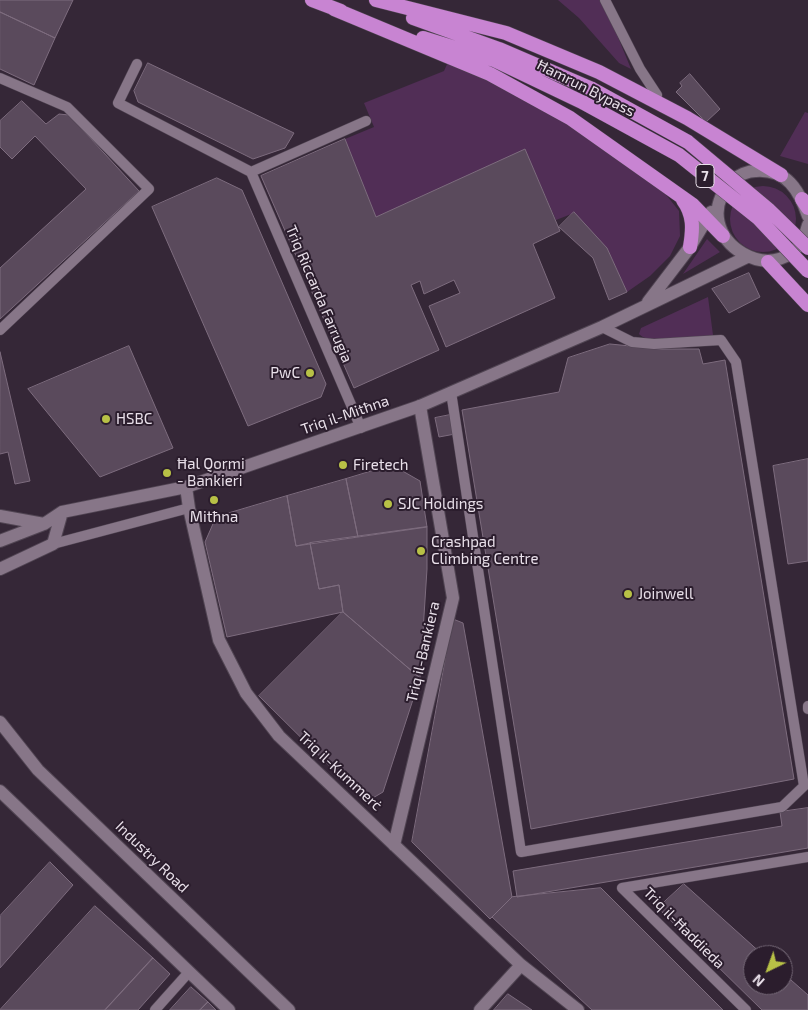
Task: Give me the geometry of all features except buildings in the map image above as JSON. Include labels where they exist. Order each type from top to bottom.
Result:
[{"type":"highway","name":"Ħamrun Bypass","points":[[312,0],[334,9],[494,60],[584,103],[679,155],[758,218],[808,271]]},
{"type":"highway","name":"Ħamrun Bypass","points":[[366,0],[499,49],[592,89],[688,142],[768,209],[808,248]]},
{"type":"highway","points":[[376,0],[506,33],[600,72],[653,100],[781,175]]},
{"type":"highway","points":[[334,9],[490,74],[570,118],[678,194],[724,236]]},
{"type":"highway","points":[[678,194],[690,209],[694,228],[690,247]]},
{"type":"highway","points":[[768,262],[808,306]]},
{"type":"street","name":"Triq il-Mitħna","points":[[645,305],[690,247],[724,190],[735,178],[750,171],[766,170],[781,175]]},
{"type":"street","points":[[781,175],[794,186],[805,203],[808,216]]},
{"type":"street","points":[[794,186],[808,186]]},
{"type":"street","points":[[724,190],[718,205],[718,221],[724,236],[734,248],[747,257],[768,262],[794,252],[808,242]]},
{"type":"street","points":[[794,252],[805,237],[808,225]]},
{"type":"street","name":"Triq il-Mitħna","points":[[0,541],[44,524],[62,512],[186,487],[420,406],[602,327],[747,257]]},
{"type":"street","name":"Triq il-Bankiera","points":[[394,845],[453,598],[420,406]]},
{"type":"street","name":"Triq il-Kummerċ","points":[[186,487],[219,640],[246,694],[279,736],[521,965],[578,1010]]},
{"type":"street","points":[[0,568],[53,544],[62,512]]},
{"type":"street","points":[[0,516],[44,524]]},
{"type":"street","name":"Industry Road","points":[[0,722],[38,770],[289,1010]]},
{"type":"street","points":[[0,791],[229,1010]]},
{"type":"street","points":[[480,1010],[521,965]]},
{"type":"lane","points":[[605,0],[640,70],[657,95],[653,100]]},
{"type":"lane","points":[[137,64],[118,103],[251,172],[366,121]]},
{"type":"lane","points":[[0,78],[67,107],[150,189],[0,330]]},
{"type":"lane","name":"Triq Riccarda Farrugia","points":[[251,172],[360,428]]},
{"type":"lane","points":[[451,392],[521,852],[782,807],[804,786],[736,362],[721,340],[654,344],[632,342],[602,327]]},
{"type":"lane","points":[[53,544],[189,508]]},
{"type":"lane","name":"Triq il-Ħaddieda","points":[[746,1010],[622,888],[808,857]]},
{"type":"lane","points":[[155,1010],[189,972]]},
{"type":"shaded area","points":[[558,0],[603,0],[631,69],[619,63],[579,18]]},
{"type":"shaded area","points":[[448,62],[511,90],[576,127],[664,192],[679,211],[680,236],[670,256],[650,276],[627,292],[607,248],[574,213],[556,220],[525,150],[376,217],[345,139],[374,127],[364,103],[444,71]]},
{"type":"shaded area","points":[[805,112],[808,113],[808,164],[780,156]]},
{"type":"shaded area","points":[[756,186],[770,186],[782,191],[791,200],[796,212],[794,232],[787,243],[770,252],[756,252],[744,247],[735,238],[730,226],[730,212],[735,200],[744,191]]},
{"type":"shaded area","points":[[707,239],[720,252],[683,274]]},
{"type":"shaded area","points":[[708,297],[713,335],[686,339],[653,340],[644,338],[639,334],[641,328]]},
{"type":"place","name":"PwC","points":[[310,373]]},
{"type":"place","name":"HSBC","points":[[106,419]]},
{"type":"place","name":"Firetech","points":[[343,465]]},
{"type":"place","name":"Ħal Qormi - Bankieri","points":[[167,473]]},
{"type":"place","name":"Mitħna","points":[[214,500]]},
{"type":"place","name":"SJC Holdings","points":[[388,504]]},
{"type":"place","name":"Crashpad Climbing Centre","points":[[421,551]]},
{"type":"place","name":"Joinwell","points":[[628,594]]}]
